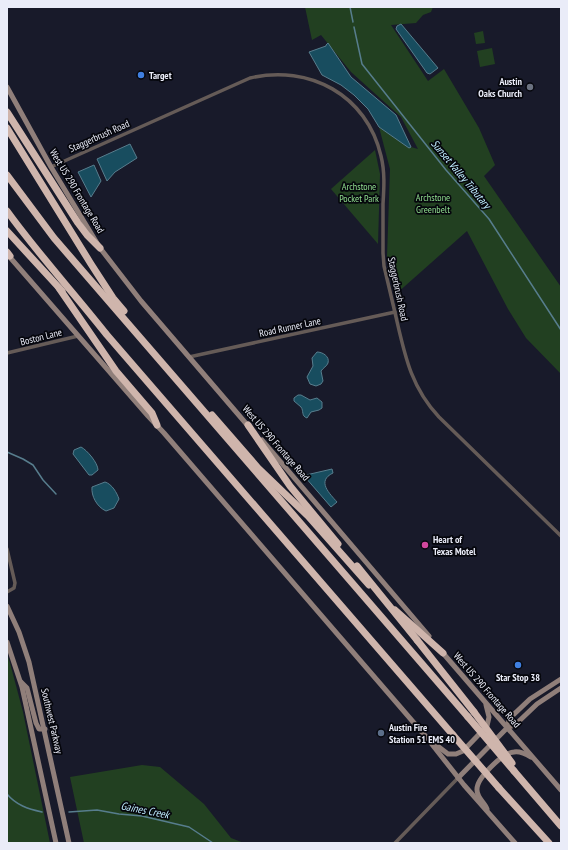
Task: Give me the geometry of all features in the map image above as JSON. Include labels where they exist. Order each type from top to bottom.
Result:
[{"type":"highway","points":[[7,112],[78,223],[100,248]]},
{"type":"highway","points":[[7,128],[113,298],[151,344],[258,468],[308,516],[352,568],[376,593],[442,653]]},
{"type":"highway","points":[[7,175],[54,238],[240,456],[514,769]]},
{"type":"highway","points":[[7,211],[43,258],[107,335],[499,788],[549,843]]},
{"type":"highway","points":[[7,231],[59,288],[107,335]]},
{"type":"highway","points":[[59,288],[112,366],[152,413],[157,425]]},
{"type":"highway","points":[[113,298],[116,309]]},
{"type":"highway","points":[[248,425],[290,486],[417,640],[474,712],[528,788],[561,826]]},
{"type":"main road","name":"West US 290 Frontage Road","points":[[7,87],[51,167],[100,248],[141,301],[561,790]]},
{"type":"main road","points":[[8,254],[427,738],[458,778],[515,843]]},
{"type":"main road","name":"Southwest Parkway","points":[[7,606],[19,632],[29,662],[69,843]]},
{"type":"main road","points":[[7,642],[20,682],[56,843]]},
{"type":"main road","points":[[508,727],[509,719],[530,699],[561,679]]},
{"type":"main road","points":[[20,682],[28,688],[36,723],[39,729],[45,729]]},
{"type":"main road","points":[[458,778],[508,727],[515,725],[537,704],[561,688]]},
{"type":"main road","points":[[427,738],[448,754],[456,754],[463,751],[489,722],[488,709],[483,699]]},
{"type":"main road","points":[[490,814],[478,794],[478,784],[483,775],[505,755],[514,752],[523,753],[534,758]]},
{"type":"street","name":"Staggerbrush Road","points":[[51,167],[250,78],[281,74],[304,77],[319,82],[340,93],[357,109],[370,126],[379,148],[384,171],[383,259],[409,370],[424,398],[440,417],[561,536]]},
{"type":"street","name":"Road Runner Lane","points":[[189,357],[395,312]]},
{"type":"street","name":"Boston Lane","points":[[7,353],[78,336]]},
{"type":"street","points":[[7,549],[15,584],[14,588],[7,592]]},
{"type":"street","points":[[395,843],[458,778]]},
{"type":"green space","name":"Archstone Greenbelt","points":[[305,7],[433,7],[431,12],[423,15],[416,23],[391,25],[428,81],[444,69],[479,128],[495,165],[484,176],[561,287],[561,374],[526,338],[508,309],[467,231],[396,294],[387,257],[390,169],[379,127],[409,148],[411,147],[418,149],[401,117],[351,72],[321,35],[312,40]]},
{"type":"green space","points":[[483,31],[485,43],[476,44],[474,33]]},
{"type":"green space","points":[[492,48],[495,64],[480,67],[477,51]]},
{"type":"green space","name":"Archstone Pocket Park","points":[[375,150],[380,174],[378,244],[331,189]]},
{"type":"green space","points":[[7,654],[23,712],[50,843],[7,843]]},
{"type":"green space","points":[[142,765],[160,767],[204,804],[231,838],[244,843],[84,843],[70,777]]},
{"type":"water","points":[[401,24],[438,68],[430,74],[427,73],[396,29],[397,26]]},
{"type":"water","points":[[328,43],[351,77],[396,115],[411,147],[409,148],[379,127],[368,109],[354,95],[341,85],[322,75],[309,52],[326,46]]},
{"type":"water","points":[[130,144],[137,158],[115,172],[107,181],[97,159]]},
{"type":"water","points":[[94,165],[101,181],[91,197],[78,172]]},
{"type":"water","points":[[317,352],[325,355],[328,358],[328,361],[321,371],[323,381],[321,384],[316,386],[310,384],[307,377],[313,366],[312,358]]},
{"type":"water","points":[[298,395],[310,400],[317,398],[322,402],[322,408],[311,412],[307,418],[305,417],[301,407],[294,401],[294,398]]},
{"type":"water","points":[[81,447],[92,457],[98,467],[98,470],[92,475],[89,475],[73,454],[74,450]]},
{"type":"water","points":[[332,469],[333,473],[325,480],[326,488],[337,502],[331,507],[305,477],[306,475]]},
{"type":"water","points":[[105,482],[112,487],[119,499],[114,508],[106,511],[97,504],[92,490],[92,487]]},
{"type":"waterway","name":"Sunset Valley Tributary","points":[[350,7],[353,22]]},
{"type":"waterway","name":"Sunset Valley Tributary","points":[[354,27],[362,64],[446,170],[489,219],[561,330]]},
{"type":"waterway","points":[[7,452],[33,465],[43,480],[56,494]]},
{"type":"waterway","name":"Gaines Creek","points":[[7,794],[14,801],[23,806],[42,812]]},
{"type":"waterway","name":"Gaines Creek","points":[[69,812],[97,810],[142,816],[189,827],[213,843]]},
{"type":"place","name":"Target","points":[[141,75]]},
{"type":"place","name":"Austin Oaks Church","points":[[530,87]]},
{"type":"place","name":"Heart of Texas Motel","points":[[425,545]]},
{"type":"place","name":"Star Stop 38","points":[[518,665]]},
{"type":"place","name":"Austin Fire Station 51 EMS 40","points":[[381,733]]}]
